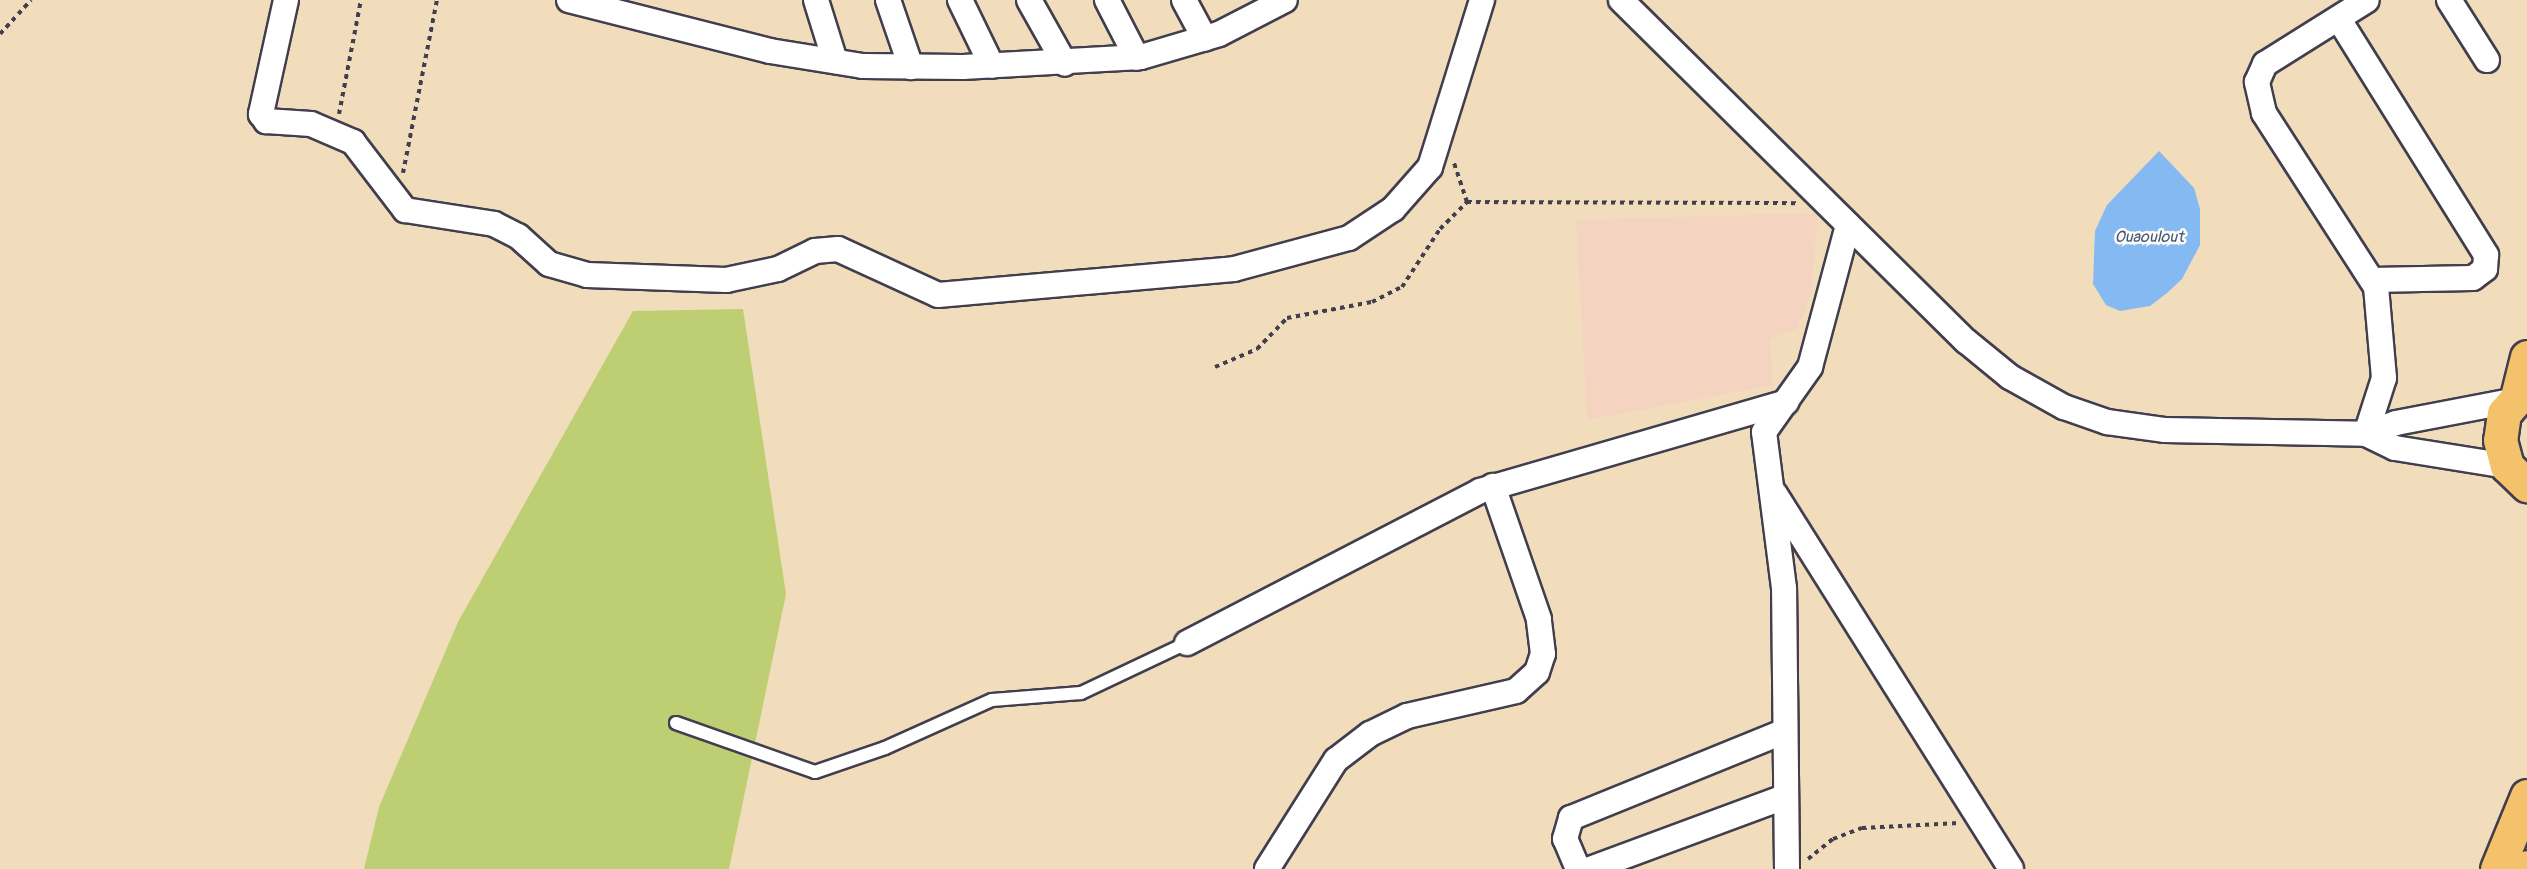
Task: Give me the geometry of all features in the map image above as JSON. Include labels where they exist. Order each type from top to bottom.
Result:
[{"type":"highway","points":[[2517,476],[2500,426],[2519,394],[2527,357]]},
{"type":"highway","points":[[2498,869],[2527,796]]},
{"type":"street","points":[[286,0],[261,114],[266,121],[311,124],[336,132],[365,153],[398,203],[420,213],[500,226],[549,264],[587,275],[726,280],[778,269],[815,251],[838,249],[927,292],[950,294],[1234,269],[1317,248],[1379,220],[1407,197],[1430,167],[1482,0]]},
{"type":"street","points":[[569,0],[680,32],[835,61],[911,67],[1065,64],[1137,58],[1205,39],[1286,0]]},
{"type":"street","points":[[816,0],[835,61]]},
{"type":"street","points":[[888,0],[911,67]]},
{"type":"street","points":[[960,0],[992,66]]},
{"type":"street","points":[[1029,0],[1065,64]]},
{"type":"street","points":[[1107,0],[1137,58]]},
{"type":"street","points":[[1184,0],[1205,39]]},
{"type":"street","points":[[1621,0],[1823,202],[1988,361],[2036,394],[2081,415],[2165,430],[2366,434],[2396,423],[2519,394]]},
{"type":"street","points":[[2366,434],[2384,378],[2372,280],[2264,113],[2257,82],[2265,64],[2340,21],[2367,0]]},
{"type":"street","points":[[2449,0],[2487,60]]},
{"type":"street","points":[[2340,21],[2487,255],[2485,269],[2474,278],[2372,280]]},
{"type":"street","points":[[1787,866],[1784,588],[1764,432],[1810,367],[1848,225]]},
{"type":"street","points":[[1187,643],[1382,538],[1493,486],[1786,402]]},
{"type":"street","points":[[2366,434],[2396,448],[2517,476]]},
{"type":"street","points":[[1267,869],[1299,810],[1336,760],[1370,734],[1407,716],[1516,691],[1537,672],[1543,654],[1539,619],[1493,486]]},
{"type":"street","points":[[1770,487],[2011,869]]},
{"type":"street","points":[[1578,869],[1565,839],[1567,824],[1578,814],[1785,731]]},
{"type":"street","points":[[1590,869],[1785,797]]},
{"type":"lane","points":[[676,723],[815,772],[885,748],[992,700],[1081,693],[1187,643]]},
{"type":"path","points":[[0,34],[31,0]]},
{"type":"path","points":[[336,132],[361,0]]},
{"type":"path","points":[[398,203],[437,0]]},
{"type":"path","points":[[1441,135],[1467,202]]},
{"type":"path","points":[[1215,368],[1257,349],[1287,318],[1372,302],[1402,287],[1440,229],[1467,202],[1823,202]]},
{"type":"path","points":[[1787,866],[1833,839],[1862,828],[1981,822]]},
{"type":"shaded area","points":[[1818,213],[1811,294],[1797,329],[1770,339],[1773,385],[1587,420],[1576,220]]},
{"type":"green space","points":[[743,309],[786,594],[729,869],[364,869],[379,807],[458,622],[633,311]]},
{"type":"water","name":"Ouaoulout","points":[[2159,151],[2194,188],[2200,209],[2200,245],[2182,279],[2167,293],[2150,306],[2120,311],[2106,305],[2093,284],[2095,231],[2107,205]]}]
